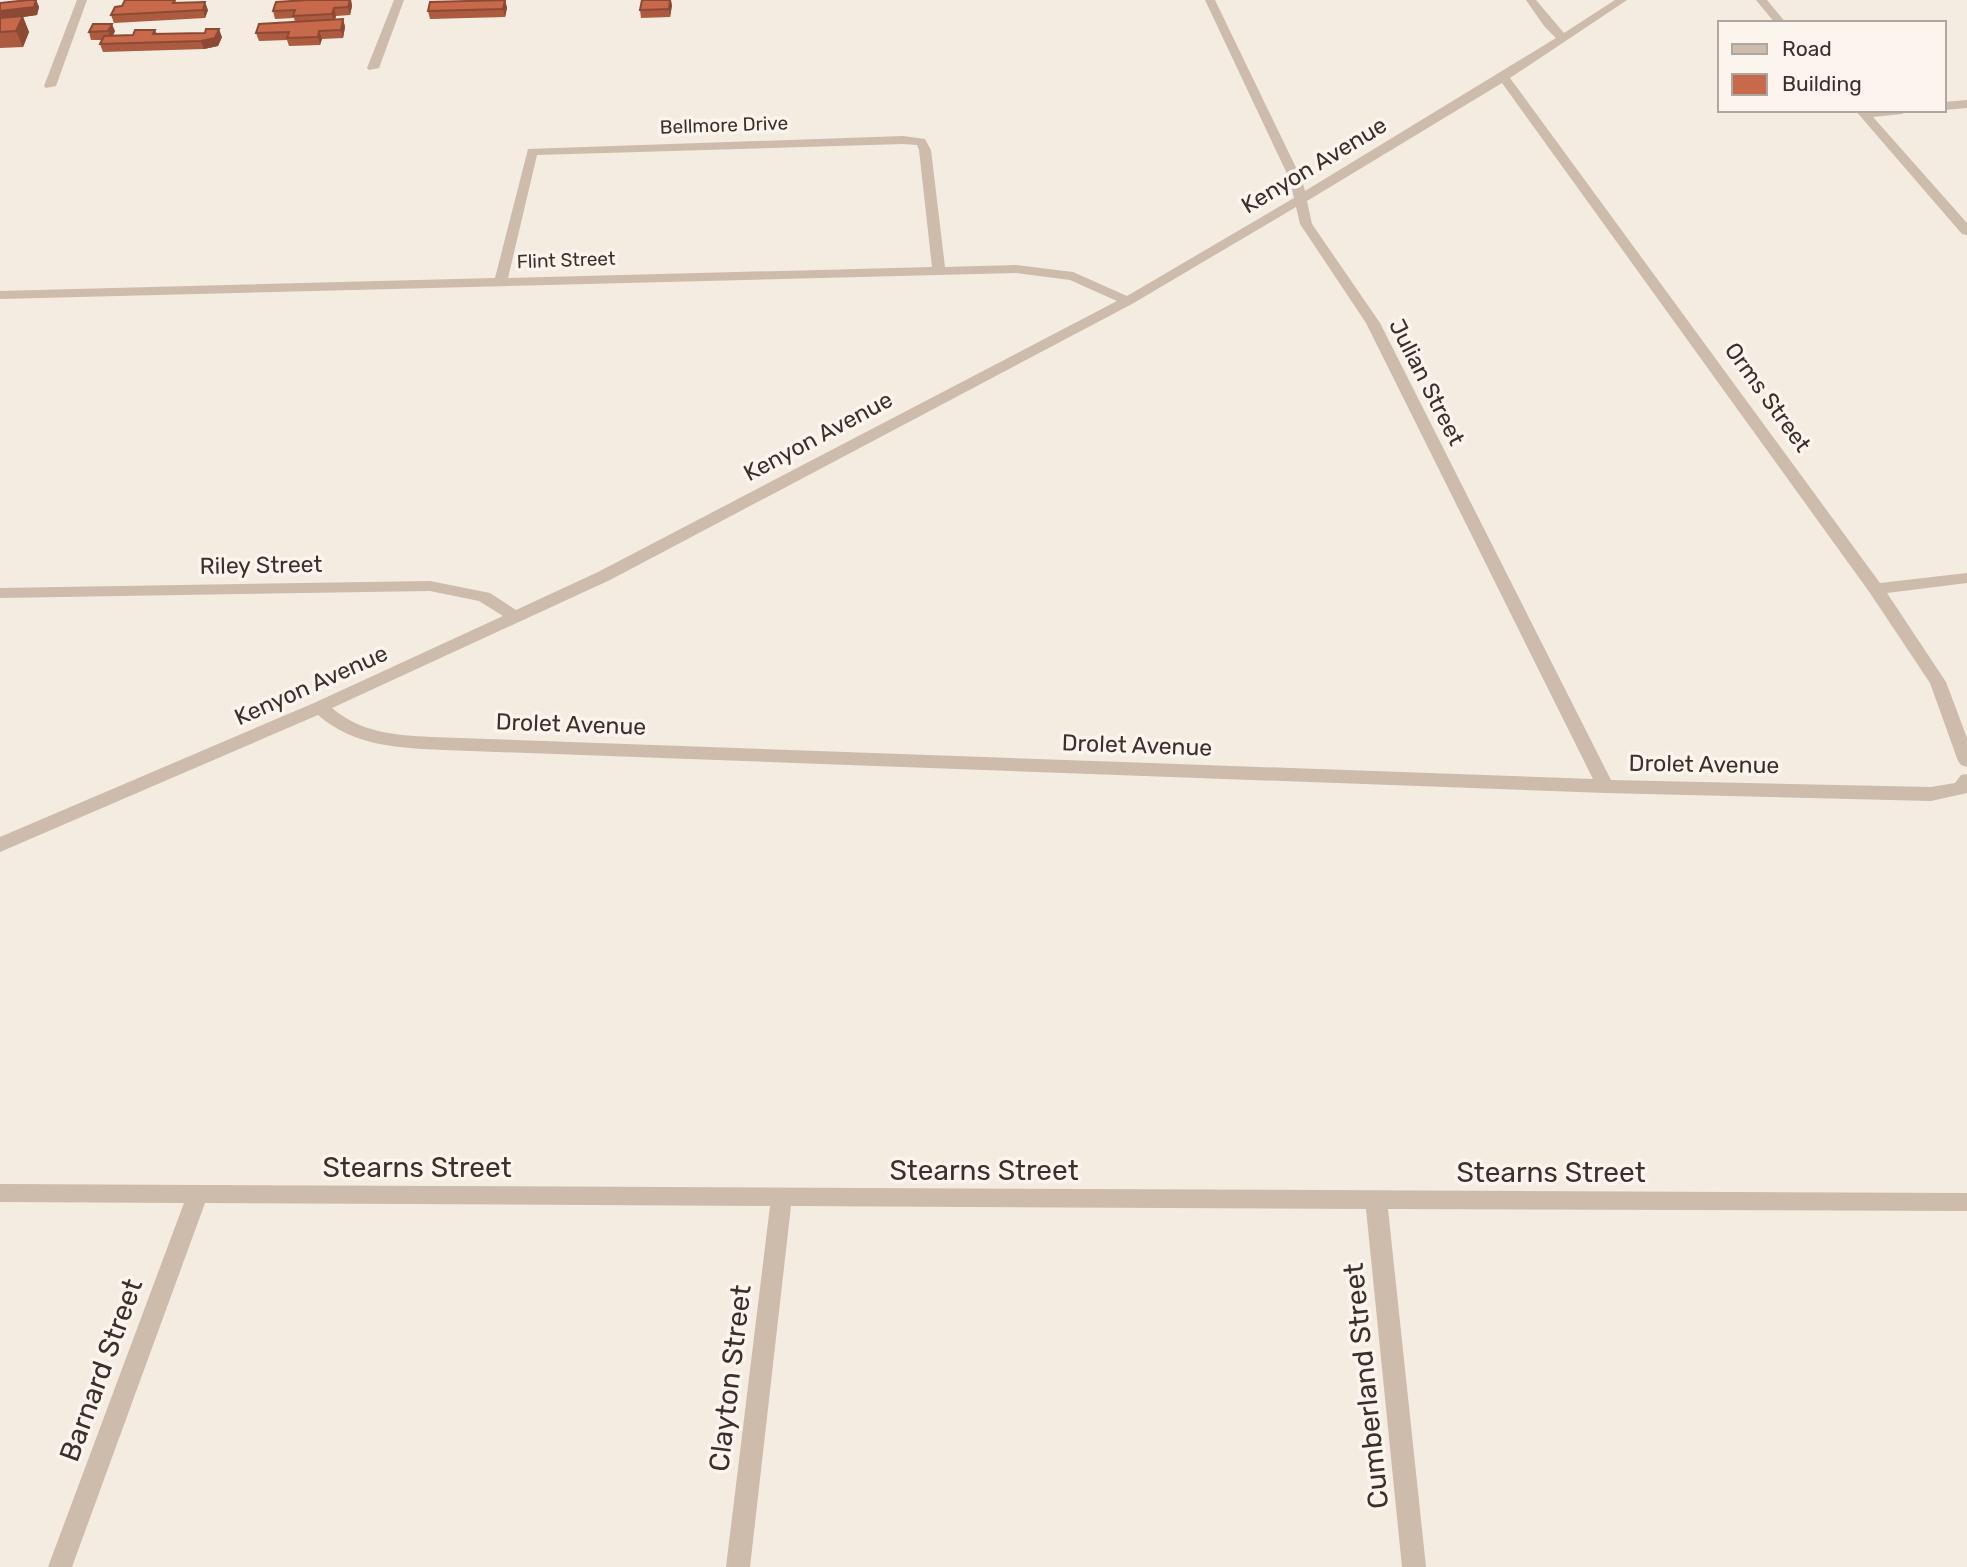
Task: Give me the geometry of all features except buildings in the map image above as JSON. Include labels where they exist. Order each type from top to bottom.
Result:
[{"type":"street","points":[[50,86],[82,0]]},
{"type":"street","points":[[373,68],[399,0]]},
{"type":"street","name":"Julian Street","points":[[1210,0],[1296,180],[1306,224],[1373,323],[1605,786]]},
{"type":"street","points":[[1531,0],[1548,24],[1563,38]]},
{"type":"street","name":"Kenyon Avenue","points":[[0,845],[320,707],[604,576],[1127,301],[1503,77],[1622,0]]},
{"type":"street","points":[[1761,0],[1780,21]]},
{"type":"street","name":"Orms Street","points":[[1503,77],[1516,91],[1876,589],[1938,682],[1967,761]]},
{"type":"street","points":[[1946,106],[1967,104]]},
{"type":"street","points":[[1862,112],[1967,231]]},
{"type":"street","name":"Bellmore Drive","points":[[501,281],[532,152],[875,140],[920,142],[925,150],[939,270]]},
{"type":"street","name":"Flint Street","points":[[0,295],[939,270],[1045,271],[1073,276],[1127,301]]},
{"type":"street","points":[[1876,589],[1967,578]]},
{"type":"street","name":"Riley Street","points":[[0,593],[430,586],[484,597],[516,617]]},
{"type":"street","name":"Drolet Avenue","points":[[320,707],[341,724],[364,733],[400,741],[444,744],[1605,786],[1931,794],[1964,784]]},
{"type":"street","name":"Stearns Street","points":[[0,1193],[1376,1199],[1965,1207]]},
{"type":"street","name":"Barnard Street","points":[[60,1567],[198,1194]]},
{"type":"street","name":"Clayton Street","points":[[738,1567],[782,1197]]},
{"type":"street","name":"Cumberland Street","points":[[1376,1199],[1414,1567]]}]
